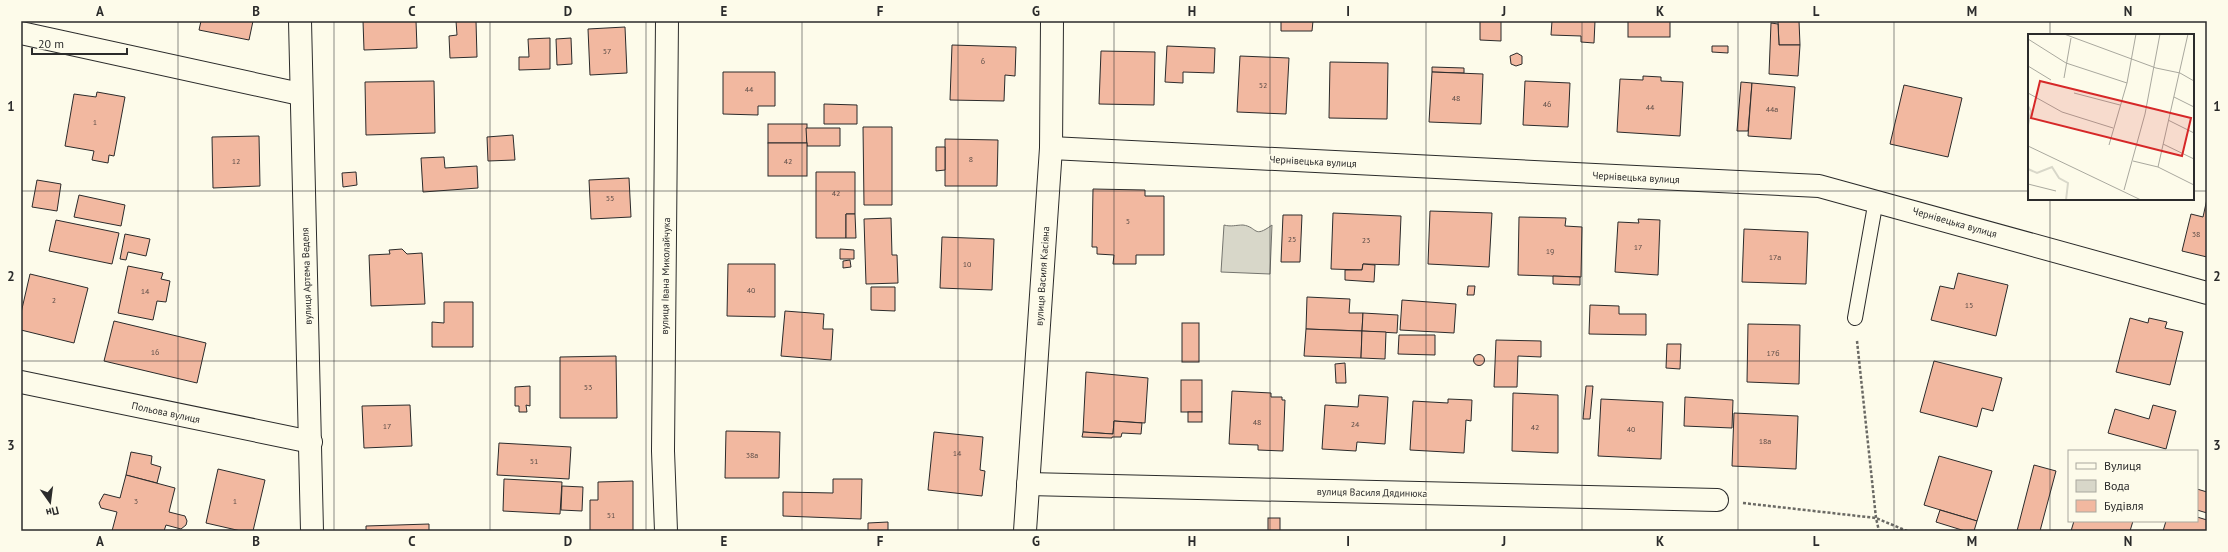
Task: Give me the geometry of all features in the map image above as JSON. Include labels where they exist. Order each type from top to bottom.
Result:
[{"type":"street","name":"вулиця Артема Веделя","points":[[300,21],[300,94],[311,442],[312,531]]},
{"type":"street","name":"вулиця Івана Миколайчука","points":[[666,531],[663,451],[667,21]]},
{"type":"street","name":"вулиця Василя Касіяна","points":[[1025,531],[1051,148],[1052,21]]},
{"type":"street","points":[[21,33],[300,94]]},
{"type":"street","name":"Чернівецька вулиця","points":[[1051,148],[1820,186],[1876,200],[2207,293]]},
{"type":"street","name":"Польова вулиця","points":[[21,382],[311,442]]},
{"type":"street","name":"вулиця Василя Дядинюка","points":[[1028,484],[1717,500]]},
{"type":"lane","points":[[1855,318],[1876,200]]},
{"type":"path","points":[[1855,318],[1876,518],[1879,531]]},
{"type":"path","points":[[1717,500],[1876,518],[1907,531]]},
{"type":"water","points":[[1224,225],[1248,226],[1258,232],[1272,225],[1270,274],[1221,272]]},
{"type":"building","points":[[201,21],[253,21],[249,40],[199,30]]},
{"type":"building","points":[[363,21],[416,21],[417,48],[364,50]]},
{"type":"building","points":[[456,21],[476,21],[477,57],[450,58],[449,36],[457,35]]},
{"type":"building","points":[[1281,21],[1313,21],[1312,31],[1281,31]]},
{"type":"building","points":[[1480,21],[1501,21],[1501,41],[1480,40]]},
{"type":"building","points":[[1552,21],[1595,21],[1594,43],[1581,42],[1581,36],[1551,35]]},
{"type":"building","points":[[1628,21],[1670,21],[1670,37],[1628,37]]},
{"type":"building","points":[[1778,21],[1799,21],[1800,45],[1779,45]]},
{"type":"building","points":[[1771,23],[1778,24],[1779,45],[1800,45],[1798,76],[1769,74]]},
{"type":"building","points":[[625,27],[627,73],[590,75],[588,29]]},
{"type":"building","points":[[550,38],[550,69],[519,70],[519,57],[529,57],[528,39]]},
{"type":"building","points":[[571,38],[572,64],[557,65],[556,39]]},
{"type":"building","points":[[952,45],[1016,47],[1015,76],[1005,75],[1004,101],[950,100]]},
{"type":"building","points":[[1167,46],[1215,48],[1214,73],[1183,72],[1183,83],[1165,82]]},
{"type":"building","points":[[1712,46],[1728,46],[1728,53],[1712,52]]},
{"type":"building","points":[[1101,51],[1155,52],[1154,105],[1099,104]]},
{"type":"building","points":[[1517,53],[1522,56],[1522,64],[1516,66],[1511,64],[1510,56]]},
{"type":"building","points":[[1240,56],[1289,58],[1286,114],[1237,112]]},
{"type":"building","points":[[1330,62],[1388,63],[1387,119],[1329,118]]},
{"type":"building","points":[[1432,67],[1464,68],[1464,73],[1432,72]]},
{"type":"building","points":[[723,72],[775,72],[775,106],[758,106],[758,115],[723,114]]},
{"type":"building","points":[[1432,72],[1483,74],[1481,124],[1429,122]]},
{"type":"building","points":[[1643,76],[1661,77],[1661,81],[1683,82],[1680,136],[1617,132],[1620,79],[1643,80]]},
{"type":"building","points":[[434,81],[435,133],[366,135],[365,82]]},
{"type":"building","points":[[1525,81],[1570,83],[1568,127],[1523,125]]},
{"type":"building","points":[[1741,82],[1752,83],[1748,131],[1737,131]]},
{"type":"building","points":[[1752,83],[1795,87],[1791,139],[1748,136]]},
{"type":"building","points":[[1904,85],[1962,98],[1948,157],[1890,144]]},
{"type":"building","points":[[97,92],[125,97],[114,156],[109,155],[108,163],[92,160],[94,151],[65,146],[74,94],[96,97]]},
{"type":"building","points":[[824,104],[857,105],[857,124],[824,124]]},
{"type":"building","points":[[768,124],[807,124],[807,143],[768,143]]},
{"type":"building","points":[[863,127],[892,127],[892,205],[864,205]]},
{"type":"building","points":[[806,128],[840,128],[840,146],[807,146]]},
{"type":"building","points":[[513,135],[515,160],[488,161],[487,137]]},
{"type":"building","points":[[259,136],[260,186],[213,188],[212,137]]},
{"type":"building","points":[[945,139],[998,140],[997,186],[945,186]]},
{"type":"building","points":[[768,143],[807,143],[807,176],[768,176]]},
{"type":"building","points":[[936,147],[945,147],[945,170],[936,171]]},
{"type":"building","points":[[444,157],[445,168],[477,166],[478,188],[423,192],[421,158]]},
{"type":"building","points":[[356,172],[357,185],[343,187],[342,173]]},
{"type":"building","points":[[816,172],[855,172],[855,214],[846,214],[846,238],[816,238]]},
{"type":"building","points":[[629,178],[631,217],[591,219],[589,180]]},
{"type":"building","points":[[37,180],[61,184],[57,211],[32,207]]},
{"type":"building","points":[[1093,189],[1145,190],[1145,196],[1164,196],[1164,255],[1136,255],[1136,264],[1113,264],[1114,255],[1097,254],[1097,247],[1092,247]]},
{"type":"building","points":[[79,195],[125,205],[121,226],[74,217]]},
{"type":"building","points":[[2207,199],[2207,257],[2182,251],[2191,214],[2203,217]]},
{"type":"building","points":[[1430,211],[1492,213],[1489,267],[1428,264]]},
{"type":"building","points":[[1333,213],[1401,216],[1399,265],[1363,264],[1362,270],[1331,269]]},
{"type":"building","points":[[846,214],[855,214],[856,238],[846,238]]},
{"type":"building","points":[[1283,215],[1302,215],[1300,262],[1281,262]]},
{"type":"building","points":[[1519,217],[1566,218],[1565,226],[1582,227],[1581,277],[1518,275]]},
{"type":"building","points":[[891,218],[892,255],[897,255],[898,283],[866,284],[864,219]]},
{"type":"building","points":[[1638,219],[1660,220],[1658,275],[1615,272],[1618,222],[1639,223]]},
{"type":"building","points":[[56,220],[119,233],[112,264],[49,251]]},
{"type":"building","points":[[1744,229],[1808,232],[1806,284],[1742,282]]},
{"type":"building","points":[[125,234],[150,239],[146,256],[128,252],[126,260],[120,259]]},
{"type":"building","points":[[942,237],[994,239],[992,290],[940,288]]},
{"type":"building","points":[[402,249],[407,254],[422,253],[425,304],[371,306],[369,255],[390,254],[389,250]]},
{"type":"building","points":[[840,249],[854,250],[854,259],[840,259]]},
{"type":"building","points":[[850,260],[851,267],[843,268],[843,261]]},
{"type":"building","points":[[728,264],[775,264],[775,317],[727,316]]},
{"type":"building","points":[[1363,264],[1375,265],[1374,282],[1345,280],[1345,270],[1362,270]]},
{"type":"building","points":[[128,266],[163,273],[161,279],[170,281],[166,302],[157,301],[153,320],[118,313]]},
{"type":"building","points":[[1958,273],[2008,285],[1996,336],[1931,320],[1940,286],[1954,289]]},
{"type":"building","points":[[30,274],[88,288],[74,343],[21,330],[21,313]]},
{"type":"building","points":[[1553,276],[1580,277],[1580,285],[1553,284]]},
{"type":"building","points":[[1468,286],[1475,286],[1474,295],[1467,295]]},
{"type":"building","points":[[871,287],[895,287],[895,311],[871,310]]},
{"type":"building","points":[[1307,297],[1350,299],[1349,313],[1363,313],[1362,331],[1306,329]]},
{"type":"building","points":[[1402,300],[1456,304],[1454,333],[1400,330]]},
{"type":"building","points":[[444,302],[473,302],[473,347],[432,347],[432,322],[444,323]]},
{"type":"building","points":[[1590,305],[1619,306],[1619,314],[1646,314],[1646,335],[1589,334]]},
{"type":"building","points":[[785,311],[824,314],[823,329],[833,329],[831,360],[781,356]]},
{"type":"building","points":[[1363,313],[1398,315],[1397,333],[1362,331]]},
{"type":"building","points":[[2130,318],[2148,323],[2149,318],[2167,322],[2165,328],[2183,332],[2170,385],[2116,372]]},
{"type":"building","points":[[114,321],[206,343],[197,383],[104,361]]},
{"type":"building","points":[[1182,323],[1199,323],[1199,362],[1182,362]]},
{"type":"building","points":[[1748,324],[1800,325],[1799,384],[1747,382]]},
{"type":"building","points":[[1306,329],[1362,331],[1361,358],[1304,356]]},
{"type":"building","points":[[1362,331],[1386,332],[1385,359],[1361,358]]},
{"type":"building","points":[[1399,335],[1435,335],[1435,355],[1398,354]]},
{"type":"building","points":[[1496,340],[1541,341],[1541,357],[1518,356],[1517,387],[1494,387]]},
{"type":"building","points":[[1667,344],[1681,344],[1680,369],[1666,368]]},
{"type":"building","points":[[1479,354],[1483,356],[1485,360],[1483,364],[1479,366],[1475,364],[1473,360],[1475,356]]},
{"type":"building","points":[[616,356],[617,418],[560,418],[560,357]]},
{"type":"building","points":[[1934,361],[2002,378],[1993,411],[1982,408],[1977,427],[1920,412]]},
{"type":"building","points":[[1345,363],[1346,383],[1336,383],[1335,364]]},
{"type":"building","points":[[1086,372],[1148,378],[1145,423],[1114,421],[1113,434],[1083,432]]},
{"type":"building","points":[[1181,380],[1202,380],[1202,412],[1181,412]]},
{"type":"building","points":[[530,386],[530,406],[526,405],[527,412],[519,412],[519,406],[515,406],[515,387]]},
{"type":"building","points":[[1586,386],[1593,386],[1590,419],[1583,419]]},
{"type":"building","points":[[1232,391],[1271,393],[1271,397],[1282,397],[1282,400],[1285,400],[1283,451],[1258,450],[1258,445],[1229,444]]},
{"type":"building","points":[[1513,393],[1558,395],[1558,453],[1512,451]]},
{"type":"building","points":[[1359,395],[1388,397],[1385,444],[1357,442],[1356,451],[1322,449],[1325,405],[1358,407]]},
{"type":"building","points":[[1685,397],[1733,400],[1732,428],[1684,426]]},
{"type":"building","points":[[1448,399],[1472,400],[1471,421],[1466,420],[1464,453],[1410,450],[1413,401],[1448,403]]},
{"type":"building","points":[[1601,399],[1663,402],[1661,459],[1598,456]]},
{"type":"building","points":[[410,405],[412,446],[364,448],[362,406]]},
{"type":"building","points":[[2153,405],[2176,411],[2166,449],[2108,433],[2115,409],[2149,419]]},
{"type":"building","points":[[1188,412],[1202,412],[1202,422],[1188,422]]},
{"type":"building","points":[[1734,413],[1798,416],[1796,469],[1732,466]]},
{"type":"building","points":[[1114,421],[1142,423],[1141,434],[1122,433],[1121,437],[1112,438],[1082,437],[1083,432],[1113,434]]},
{"type":"building","points":[[726,431],[780,432],[779,478],[725,478]]},
{"type":"building","points":[[934,432],[983,437],[980,470],[985,471],[982,496],[928,490]]},
{"type":"building","points":[[499,443],[571,447],[569,479],[497,475]]},
{"type":"building","points":[[131,452],[152,456],[151,464],[161,467],[157,483],[126,475]]},
{"type":"building","points":[[1939,456],[1992,471],[1977,521],[1924,505]]},
{"type":"building","points":[[2034,465],[2056,471],[2040,531],[2017,531]]},
{"type":"building","points":[[218,469],[265,480],[253,531],[241,531],[206,523]]},
{"type":"building","points":[[126,475],[175,488],[169,512],[185,516],[187,521],[186,525],[181,529],[166,525],[164,531],[112,531],[117,512],[101,508],[99,503],[104,494],[120,498]]},
{"type":"building","points":[[504,479],[562,482],[560,514],[503,511]]},
{"type":"building","points":[[833,479],[862,479],[861,519],[783,516],[783,492],[833,493]]},
{"type":"building","points":[[633,481],[633,531],[590,531],[590,500],[598,500],[598,482]]},
{"type":"building","points":[[562,486],[583,487],[582,511],[561,510]]},
{"type":"building","points":[[2198,489],[2207,492],[2207,513],[2198,510]]},
{"type":"building","points":[[1940,510],[1977,521],[1974,531],[1965,531],[1936,522]]},
{"type":"building","points":[[2198,517],[2207,520],[2207,531],[2163,531],[2166,522],[2198,522]]},
{"type":"building","points":[[1268,518],[1280,518],[1280,531],[1268,531]]},
{"type":"building","points":[[888,522],[888,531],[868,531],[868,523]]},
{"type":"building","points":[[2074,522],[2133,522],[2130,531],[2071,531]]},
{"type":"building","points":[[429,524],[429,531],[366,531],[366,526]]}]
